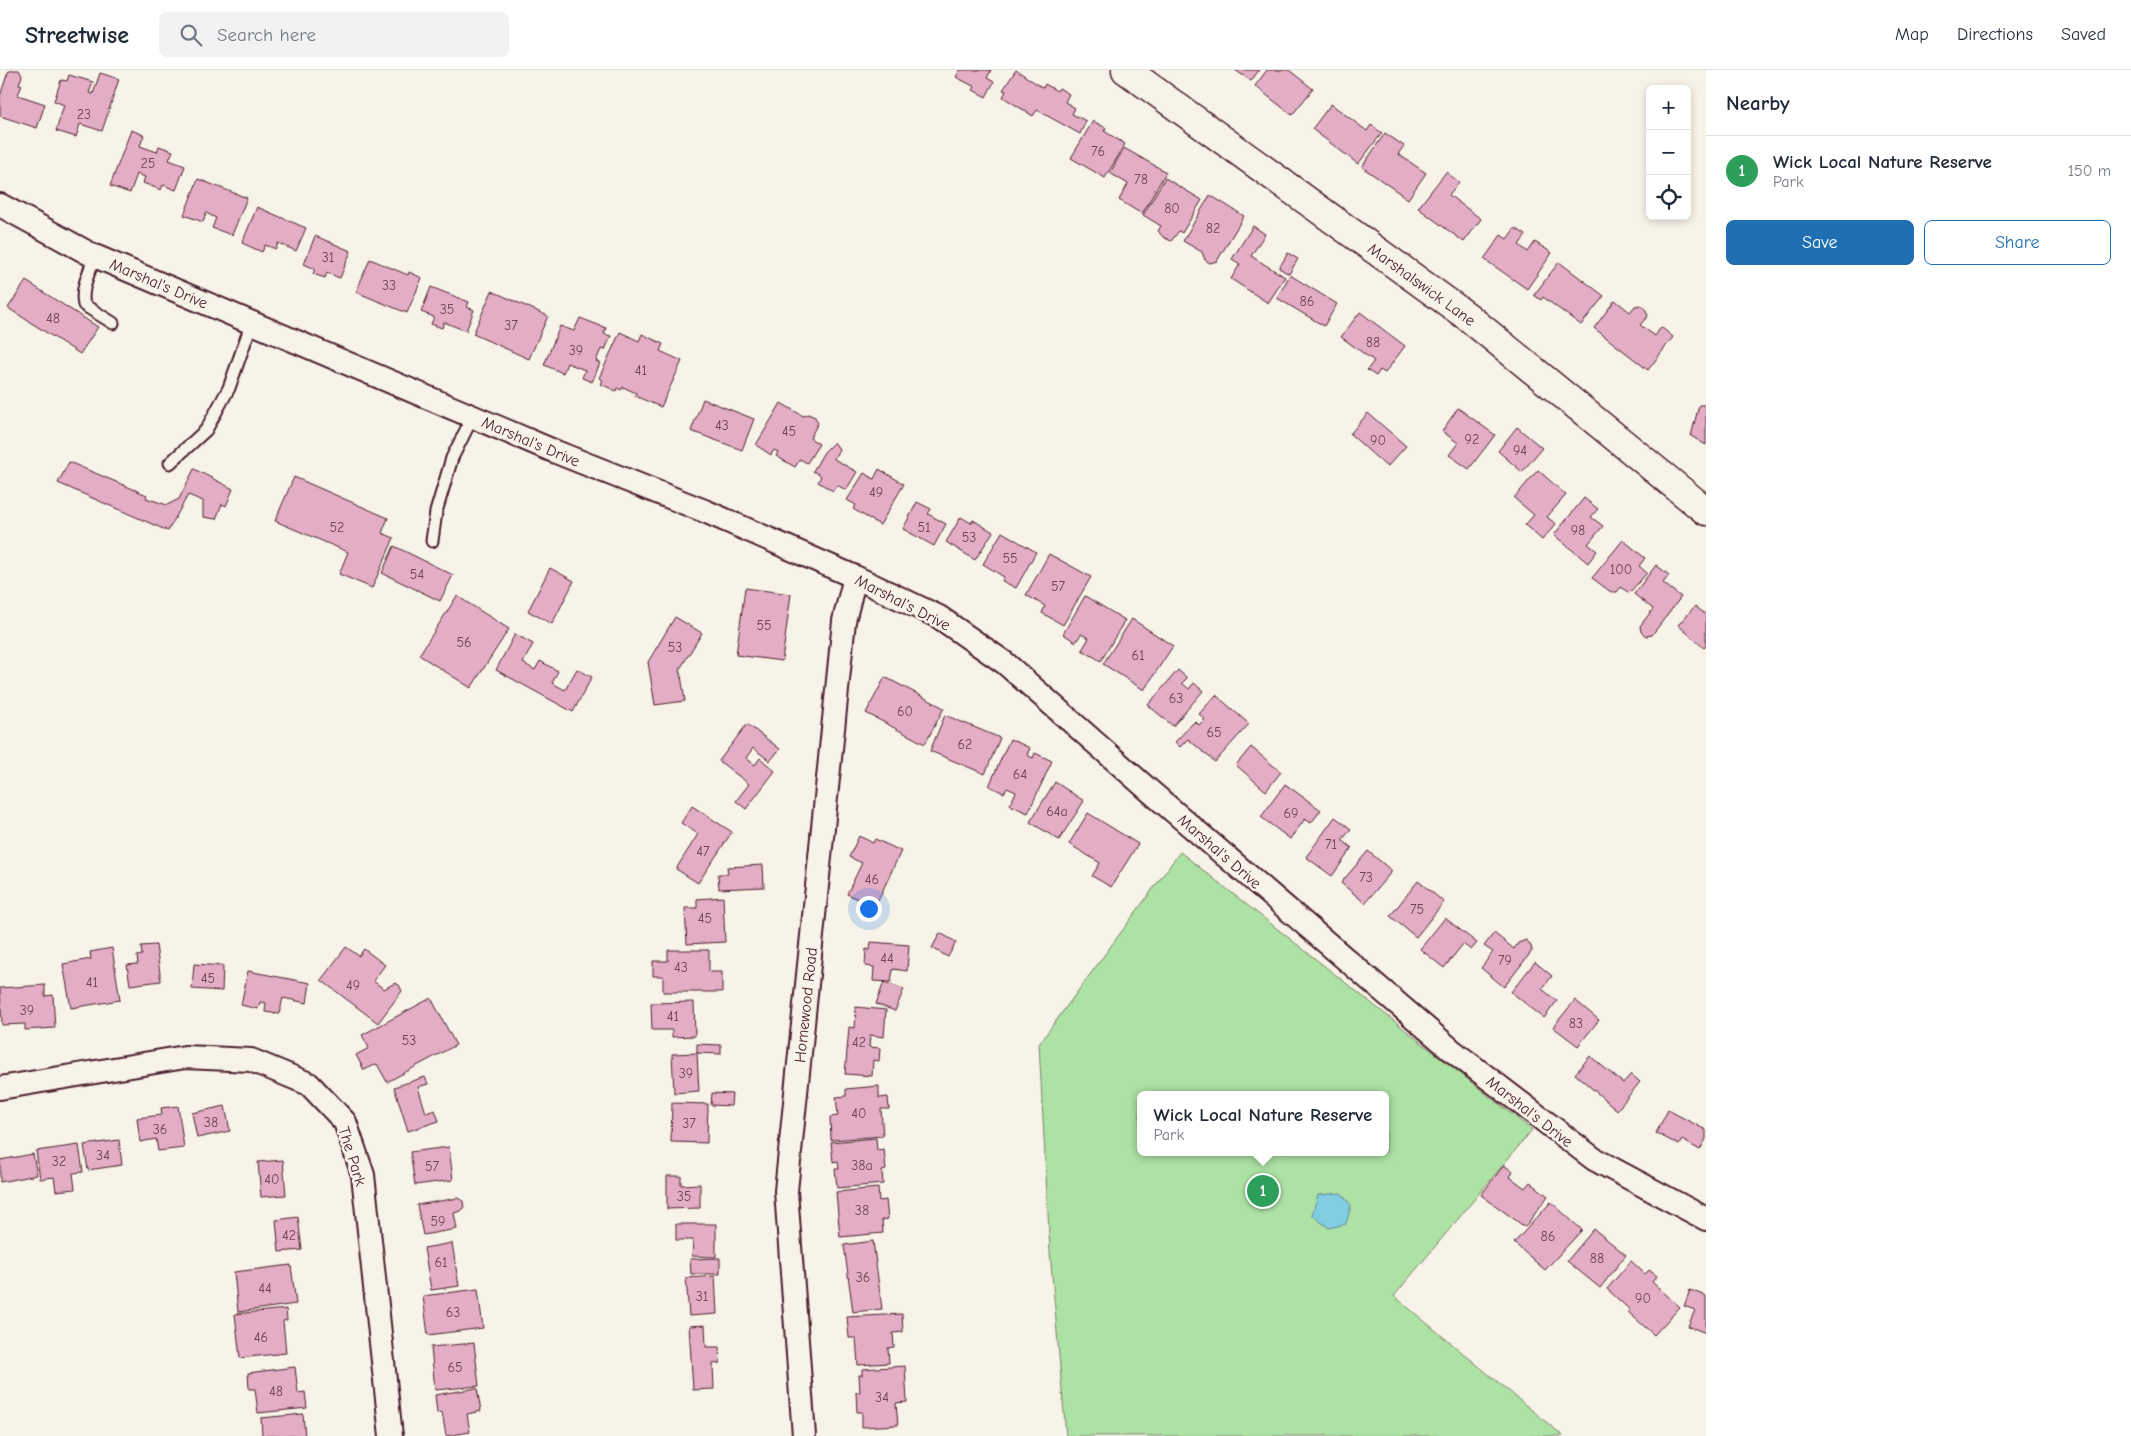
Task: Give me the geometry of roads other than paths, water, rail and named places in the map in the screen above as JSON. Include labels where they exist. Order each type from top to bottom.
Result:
[{"type":"street","name":"Marshalswick Lane","points":[[1126,70],[1468,316],[1706,511]]},
{"type":"street","name":"Marshal's Drive","points":[[0,205],[96,256],[556,452],[707,512],[855,577],[939,617],[1005,663],[1151,792],[1454,1052],[1594,1159],[1706,1219]]},
{"type":"street","name":"Homewood Road","points":[[804,1436],[786,1191],[844,622],[855,577]]},
{"type":"street","name":"The Park","points":[[0,1088],[185,1057],[251,1060],[309,1084],[344,1122],[363,1175],[391,1436]]},
{"type":"lane","points":[[96,256],[82,299],[84,305],[113,323]]},
{"type":"lane","points":[[170,463],[206,430],[229,388],[252,322]]},
{"type":"lane","points":[[432,541],[436,512],[452,458],[473,416]]},
{"type":"water","points":[[1341,1193],[1351,1205],[1346,1224],[1329,1228],[1312,1215],[1318,1195]]},
{"type":"place","name":"Wick Local Nature Reserve","points":[[1263,1191]]}]
